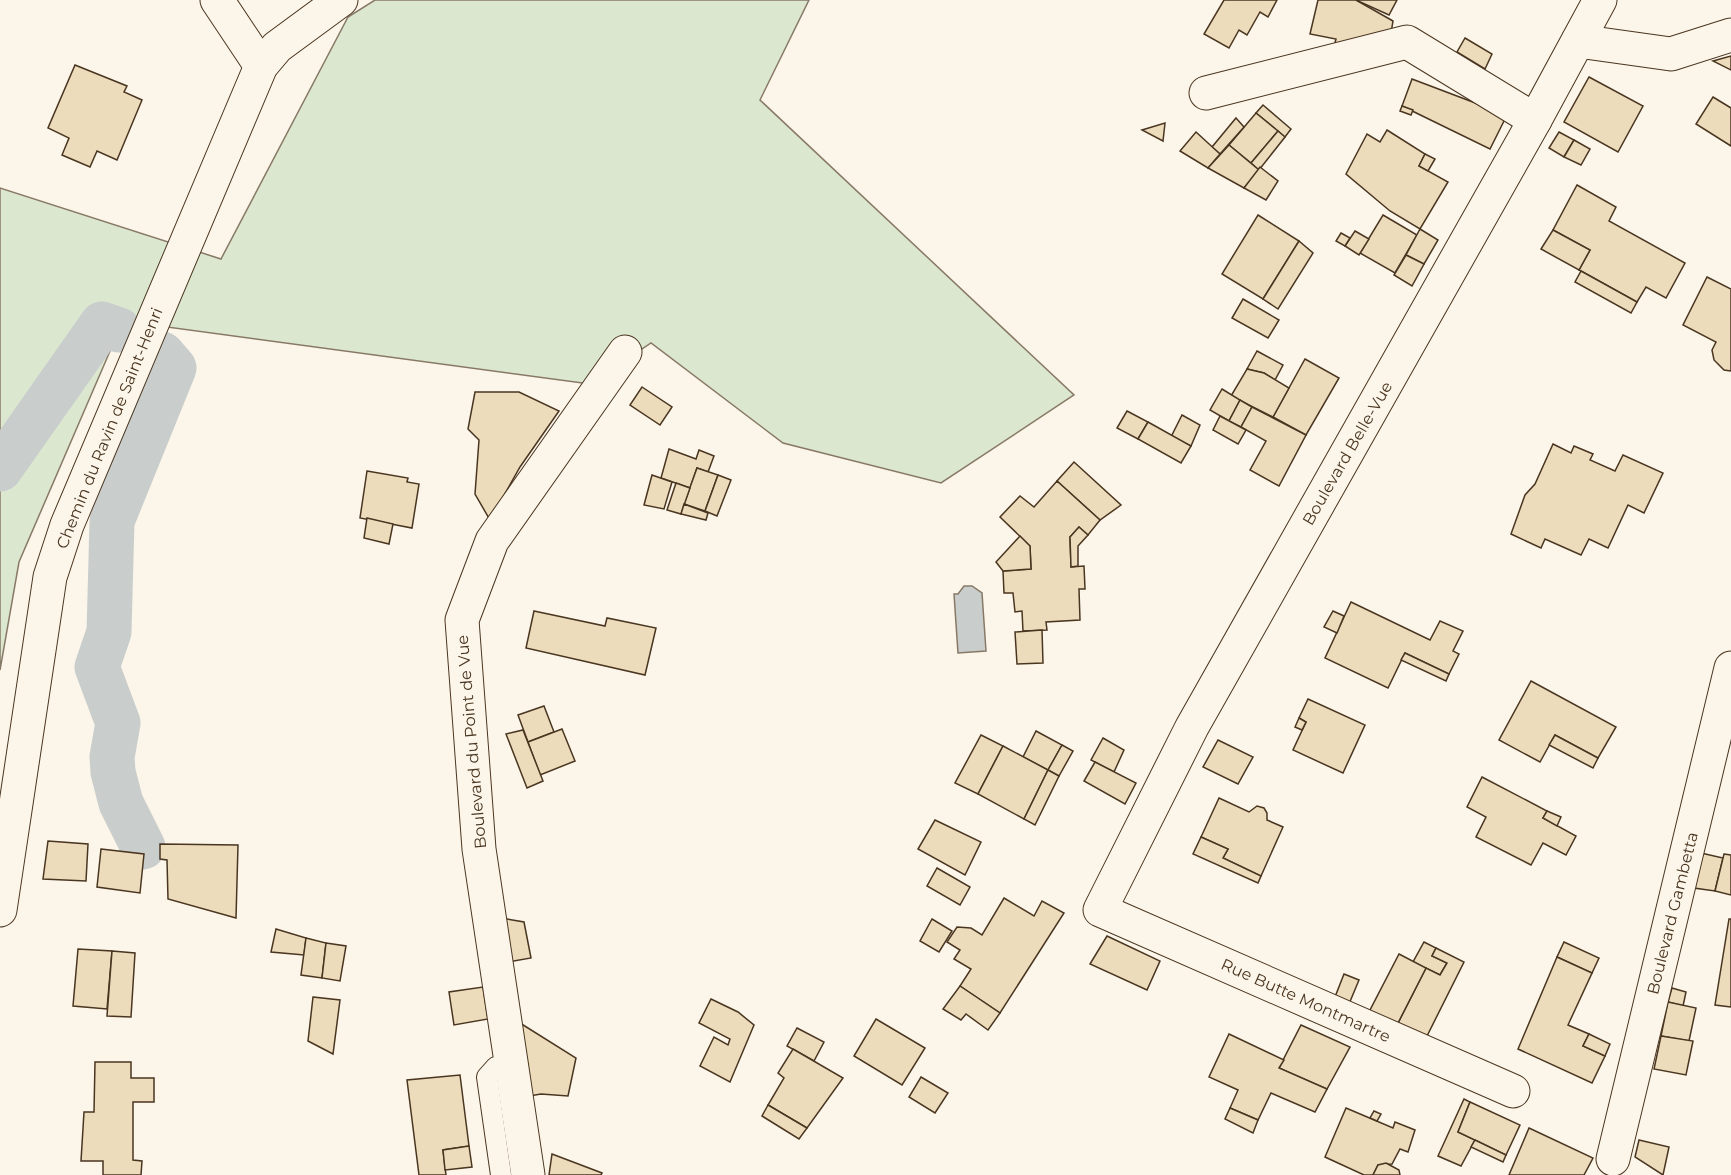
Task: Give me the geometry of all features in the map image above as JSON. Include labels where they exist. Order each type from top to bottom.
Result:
[{"type":"street","points":[[217,0],[261,66]]},
{"type":"street","name":"Chemin du Ravin de Saint-Henri","points":[[0,910],[50,577],[67,525],[261,66],[277,47],[340,0]]},
{"type":"street","name":"Boulevard Belle-Vue","points":[[1100,910],[1198,716],[1536,120],[1600,0]]},
{"type":"street","points":[[1578,40],[1671,54],[1731,35]]},
{"type":"street","points":[[1206,93],[1407,42],[1536,120]]},
{"type":"street","name":"Boulevard du Point de Vue","points":[[528,1175],[479,849],[462,620],[492,541],[625,352]]},
{"type":"street","name":"Boulevard Gambetta","points":[[1613,1158],[1731,668]]},
{"type":"street","name":"Rue Butte Montmartre","points":[[1100,910],[1513,1091]]},
{"type":"lane","points":[[501,1175],[486,1077],[496,1067],[511,1065]]},
{"type":"green space","points":[[375,0],[809,0],[760,100],[1074,395],[941,483],[783,443],[651,343],[590,384],[123,321],[19,562],[0,670],[0,188],[221,259],[348,17]]},
{"type":"shaded area","points":[[964,586],[972,586],[982,593],[986,651],[958,653],[954,594],[958,594]]},
{"type":"building","points":[[1224,0],[1277,0],[1268,17],[1260,12],[1247,35],[1239,30],[1229,48],[1204,34]]},
{"type":"building","points":[[1318,0],[1356,0],[1393,21],[1391,33],[1333,50],[1336,39],[1310,34]]},
{"type":"building","points":[[1356,0],[1397,0],[1389,15]]},
{"type":"building","points":[[1465,38],[1492,54],[1485,69],[1457,52]]},
{"type":"building","points":[[1731,56],[1731,70],[1713,61]]},
{"type":"building","points":[[75,65],[127,86],[124,92],[142,100],[117,160],[97,151],[90,167],[62,155],[69,138],[48,128]]},
{"type":"building","points":[[1589,77],[1643,106],[1618,152],[1564,122]]},
{"type":"building","points":[[1412,79],[1507,115],[1490,149],[1402,106]]},
{"type":"building","points":[[1713,97],[1731,108],[1731,146],[1696,124]]},
{"type":"building","points":[[1263,105],[1291,129],[1285,137],[1256,113]]},
{"type":"building","points":[[1402,106],[1413,110],[1411,115],[1400,111]]},
{"type":"building","points":[[1256,113],[1278,131],[1251,163],[1229,145]]},
{"type":"building","points":[[1236,118],[1244,127],[1220,154],[1212,147]]},
{"type":"building","points":[[1165,123],[1163,141],[1142,130]]},
{"type":"building","points":[[1387,130],[1425,154],[1419,166],[1448,182],[1420,229],[1390,211],[1346,174],[1367,134],[1380,142]]},
{"type":"building","points":[[1278,131],[1285,137],[1259,170],[1251,163]]},
{"type":"building","points":[[1196,132],[1220,154],[1208,168],[1180,151]]},
{"type":"building","points":[[1559,132],[1574,140],[1564,157],[1549,148]]},
{"type":"building","points":[[1574,140],[1590,149],[1581,165],[1564,157]]},
{"type":"building","points":[[1229,145],[1259,170],[1244,188],[1208,168]]},
{"type":"building","points":[[1425,154],[1435,159],[1428,171],[1419,166]]},
{"type":"building","points":[[1260,167],[1278,181],[1266,200],[1244,188]]},
{"type":"building","points":[[1577,185],[1616,207],[1609,221],[1685,263],[1666,298],[1646,287],[1637,302],[1579,270],[1590,250],[1553,230]]},
{"type":"building","points":[[1258,215],[1299,241],[1263,299],[1222,274]]},
{"type":"building","points":[[1383,215],[1417,235],[1395,273],[1360,253]]},
{"type":"building","points":[[1420,229],[1438,240],[1424,264],[1406,255]]},
{"type":"building","points":[[1553,230],[1590,250],[1579,270],[1541,249]]},
{"type":"building","points":[[1355,231],[1369,239],[1359,255],[1345,246]]},
{"type":"building","points":[[1341,233],[1350,238],[1345,246],[1336,241]]},
{"type":"building","points":[[1299,241],[1313,253],[1278,309],[1263,299]]},
{"type":"building","points":[[1406,255],[1424,264],[1412,286],[1394,275]]},
{"type":"building","points":[[1581,271],[1637,302],[1631,313],[1575,282]]},
{"type":"building","points":[[1707,277],[1731,289],[1731,371],[1724,370],[1714,360],[1712,350],[1716,342],[1683,325]]},
{"type":"building","points":[[1243,299],[1279,320],[1268,338],[1232,318]]},
{"type":"building","points":[[1257,351],[1283,365],[1275,380],[1264,373],[1247,369]]},
{"type":"building","points":[[1305,359],[1339,378],[1306,435],[1273,417]]},
{"type":"building","points":[[1247,369],[1264,373],[1289,388],[1273,417],[1231,396]]},
{"type":"building","points":[[642,387],[672,407],[660,425],[630,405]]},
{"type":"building","points":[[1222,389],[1240,400],[1229,421],[1210,410]]},
{"type":"building","points":[[475,392],[519,392],[559,411],[520,467],[490,520],[475,494],[479,440],[468,429]]},
{"type":"building","points":[[1240,400],[1252,407],[1241,427],[1229,421]]},
{"type":"building","points":[[1252,407],[1306,435],[1279,486],[1250,470],[1266,441],[1241,427]]},
{"type":"building","points":[[1127,411],[1148,422],[1138,439],[1117,428]]},
{"type":"building","points":[[1182,415],[1200,425],[1191,446],[1171,437]]},
{"type":"building","points":[[1220,416],[1246,430],[1238,444],[1213,430]]},
{"type":"building","points":[[1148,422],[1191,446],[1181,463],[1138,439]]},
{"type":"building","points":[[1553,444],[1571,453],[1574,446],[1593,454],[1590,460],[1615,471],[1623,455],[1663,473],[1644,513],[1628,505],[1608,548],[1589,539],[1581,555],[1545,539],[1541,548],[1511,534],[1525,495],[1535,484]]},
{"type":"building","points":[[669,449],[696,459],[699,450],[714,456],[708,472],[697,468],[690,488],[661,478]]},
{"type":"building","points":[[1074,462],[1121,505],[1100,520],[1057,481]]},
{"type":"building","points":[[697,468],[718,475],[705,511],[684,504]]},
{"type":"building","points":[[367,471],[408,478],[407,482],[419,484],[412,528],[360,518]]},
{"type":"building","points":[[652,475],[672,482],[664,509],[644,505]]},
{"type":"building","points":[[718,475],[731,480],[717,516],[705,511]]},
{"type":"building","points":[[1057,481],[1100,520],[1088,535],[1079,527],[1070,537],[1071,567],[1084,566],[1085,589],[1079,589],[1080,620],[1046,622],[1047,630],[1023,631],[1022,611],[1015,612],[1013,593],[1004,593],[1003,571],[1031,569],[1030,546],[1000,517],[1020,496],[1034,507]]},
{"type":"building","points":[[676,483],[690,488],[681,514],[667,510]]},
{"type":"building","points":[[684,504],[708,513],[706,520],[681,514]]},
{"type":"building","points":[[367,518],[393,524],[389,544],[364,538]]},
{"type":"building","points":[[1079,527],[1088,535],[1078,546],[1078,566],[1071,567],[1070,537]]},
{"type":"building","points":[[1020,536],[1030,546],[1031,569],[1003,571],[996,562]]},
{"type":"building","points":[[1351,602],[1430,640],[1440,621],[1463,631],[1453,651],[1459,654],[1449,674],[1405,653],[1388,688],[1325,658]]},
{"type":"building","points":[[534,611],[605,626],[607,618],[656,628],[645,675],[526,648]]},
{"type":"building","points":[[1333,611],[1344,616],[1337,633],[1324,627]]},
{"type":"building","points":[[1042,630],[1043,663],[1017,664],[1015,632]]},
{"type":"building","points":[[1405,653],[1449,674],[1446,681],[1401,660]]},
{"type":"building","points":[[1531,681],[1616,727],[1598,758],[1555,735],[1540,762],[1499,740]]},
{"type":"building","points":[[1308,699],[1365,725],[1343,773],[1293,750],[1306,722],[1299,718]]},
{"type":"building","points":[[544,706],[554,732],[528,742],[518,715]]},
{"type":"building","points":[[1299,718],[1306,722],[1302,730],[1295,727]]},
{"type":"building","points":[[562,729],[575,761],[540,775],[528,742]]},
{"type":"building","points":[[523,730],[543,781],[527,788],[506,734]]},
{"type":"building","points":[[1036,731],[1062,745],[1048,770],[1023,757]]},
{"type":"building","points":[[981,735],[1003,746],[978,794],[955,783]]},
{"type":"building","points":[[1555,735],[1598,758],[1593,768],[1549,745]]},
{"type":"building","points":[[1103,738],[1124,750],[1114,772],[1091,760]]},
{"type":"building","points":[[1218,740],[1253,757],[1238,784],[1203,767]]},
{"type":"building","points":[[1062,745],[1073,751],[1059,776],[1048,770]]},
{"type":"building","points":[[1003,746],[1048,770],[1024,819],[978,794]]},
{"type":"building","points":[[1095,762],[1136,783],[1125,804],[1084,781]]},
{"type":"building","points":[[1048,770],[1059,776],[1035,825],[1024,819]]},
{"type":"building","points":[[1482,777],[1547,811],[1543,818],[1576,836],[1566,855],[1543,843],[1531,865],[1476,837],[1486,817],[1467,807]]},
{"type":"building","points":[[1219,798],[1249,812],[1257,806],[1264,808],[1267,820],[1283,827],[1261,876],[1223,858],[1228,849],[1201,837]]},
{"type":"building","points":[[1547,811],[1561,817],[1557,826],[1543,818]]},
{"type":"building","points":[[935,820],[981,842],[965,875],[918,849]]},
{"type":"building","points":[[1201,837],[1228,849],[1223,858],[1261,876],[1258,883],[1193,854]]},
{"type":"building","points":[[48,841],[88,844],[86,881],[43,879]]},
{"type":"building","points":[[160,844],[238,845],[236,918],[168,899],[167,860],[160,859]]},
{"type":"building","points":[[101,849],[144,854],[140,893],[97,887]]},
{"type":"building","points":[[1701,853],[1723,858],[1715,891],[1694,888]]},
{"type":"building","points":[[1724,854],[1731,855],[1731,895],[1715,891]]},
{"type":"building","points":[[937,868],[970,887],[960,905],[927,886]]},
{"type":"building","points":[[1004,898],[1034,916],[1042,901],[1064,913],[1000,1013],[960,986],[971,969],[954,959],[960,950],[947,942],[957,927],[971,928],[982,935]]},
{"type":"building","points":[[496,917],[524,922],[531,958],[503,963]]},
{"type":"building","points":[[932,919],[952,931],[939,952],[920,941]]},
{"type":"building","points":[[1729,919],[1731,919],[1731,1007],[1715,1005]]},
{"type":"building","points":[[276,929],[306,938],[304,955],[271,952]]},
{"type":"building","points":[[1107,936],[1160,961],[1147,990],[1090,964]]},
{"type":"building","points":[[306,938],[326,943],[322,978],[301,975]]},
{"type":"building","points":[[1424,942],[1436,948],[1432,956],[1447,963],[1440,975],[1413,962]]},
{"type":"building","points":[[1564,942],[1599,958],[1592,973],[1557,957]]},
{"type":"building","points":[[326,943],[346,946],[340,981],[322,978]]},
{"type":"building","points":[[1436,948],[1464,962],[1426,1038],[1397,1025],[1426,968],[1440,975],[1447,963],[1432,956]]},
{"type":"building","points":[[78,949],[112,951],[107,1009],[73,1006]]},
{"type":"building","points":[[112,951],[135,953],[131,1017],[107,1016]]},
{"type":"building","points":[[1399,954],[1426,968],[1397,1025],[1369,1012]]},
{"type":"building","points":[[1557,957],[1592,973],[1568,1025],[1589,1034],[1583,1046],[1605,1056],[1592,1083],[1518,1049]]},
{"type":"building","points":[[1344,974],[1359,980],[1349,1004],[1335,997]]},
{"type":"building","points":[[960,986],[1000,1013],[988,1030],[966,1014],[961,1020],[943,1009]]},
{"type":"building","points":[[483,987],[488,1019],[454,1025],[449,992]]},
{"type":"building","points":[[1672,988],[1686,992],[1683,1006],[1668,1002]]},
{"type":"building","points":[[313,997],[340,1000],[333,1054],[308,1041]]},
{"type":"building","points":[[711,999],[738,1012],[754,1025],[730,1082],[700,1066],[714,1037],[728,1045],[730,1039],[699,1023]]},
{"type":"building","points":[[1668,1002],[1696,1008],[1689,1041],[1661,1036]]},
{"type":"building","points":[[512,1018],[576,1058],[568,1096],[541,1094],[524,1097]]},
{"type":"building","points":[[876,1019],[925,1048],[902,1085],[854,1056]]},
{"type":"building","points":[[1301,1025],[1350,1047],[1327,1089],[1279,1068]]},
{"type":"building","points":[[797,1028],[824,1042],[814,1061],[787,1046]]},
{"type":"building","points":[[1229,1034],[1284,1060],[1279,1068],[1327,1089],[1315,1112],[1271,1093],[1258,1120],[1230,1108],[1238,1090],[1209,1077]]},
{"type":"building","points":[[1589,1034],[1610,1044],[1605,1056],[1583,1046]]},
{"type":"building","points":[[1661,1036],[1693,1041],[1686,1075],[1654,1069]]},
{"type":"building","points":[[793,1049],[843,1078],[807,1128],[768,1105],[784,1078],[778,1073]]},
{"type":"building","points":[[95,1062],[131,1062],[131,1078],[154,1078],[154,1102],[133,1102],[133,1160],[142,1161],[141,1175],[103,1175],[103,1161],[81,1161],[84,1112],[94,1112]]},
{"type":"building","points":[[460,1075],[469,1146],[443,1150],[446,1175],[419,1175],[407,1080]]},
{"type":"building","points":[[921,1077],[948,1093],[935,1113],[909,1097]]},
{"type":"building","points":[[1464,1099],[1470,1102],[1458,1132],[1475,1140],[1461,1166],[1438,1156]]},
{"type":"building","points":[[1470,1102],[1520,1125],[1506,1155],[1458,1132]]},
{"type":"building","points":[[768,1105],[807,1128],[799,1139],[762,1116]]},
{"type":"building","points":[[1230,1108],[1258,1120],[1253,1133],[1225,1119]]},
{"type":"building","points":[[1346,1108],[1393,1128],[1395,1122],[1415,1130],[1408,1152],[1400,1149],[1392,1164],[1378,1165],[1373,1175],[1364,1175],[1325,1157]]},
{"type":"building","points":[[1374,1111],[1381,1114],[1377,1121],[1370,1118]]},
{"type":"building","points":[[1529,1128],[1593,1158],[1584,1175],[1509,1175]]},
{"type":"building","points":[[1475,1140],[1506,1155],[1503,1162],[1471,1147]]},
{"type":"building","points":[[1639,1140],[1669,1147],[1663,1175],[1635,1157]]},
{"type":"building","points":[[469,1146],[472,1167],[445,1170],[443,1150]]},
{"type":"building","points":[[552,1154],[602,1173],[601,1175],[549,1175]]},
{"type":"building","points":[[1386,1163],[1399,1170],[1400,1175],[1373,1175],[1378,1165]]},
{"type":"waterway","points":[[0,469],[102,324],[119,330]]},
{"type":"waterway","points":[[143,847],[121,803],[113,772],[112,757],[118,723],[97,667],[109,632],[112,521],[174,368],[162,354]]}]
